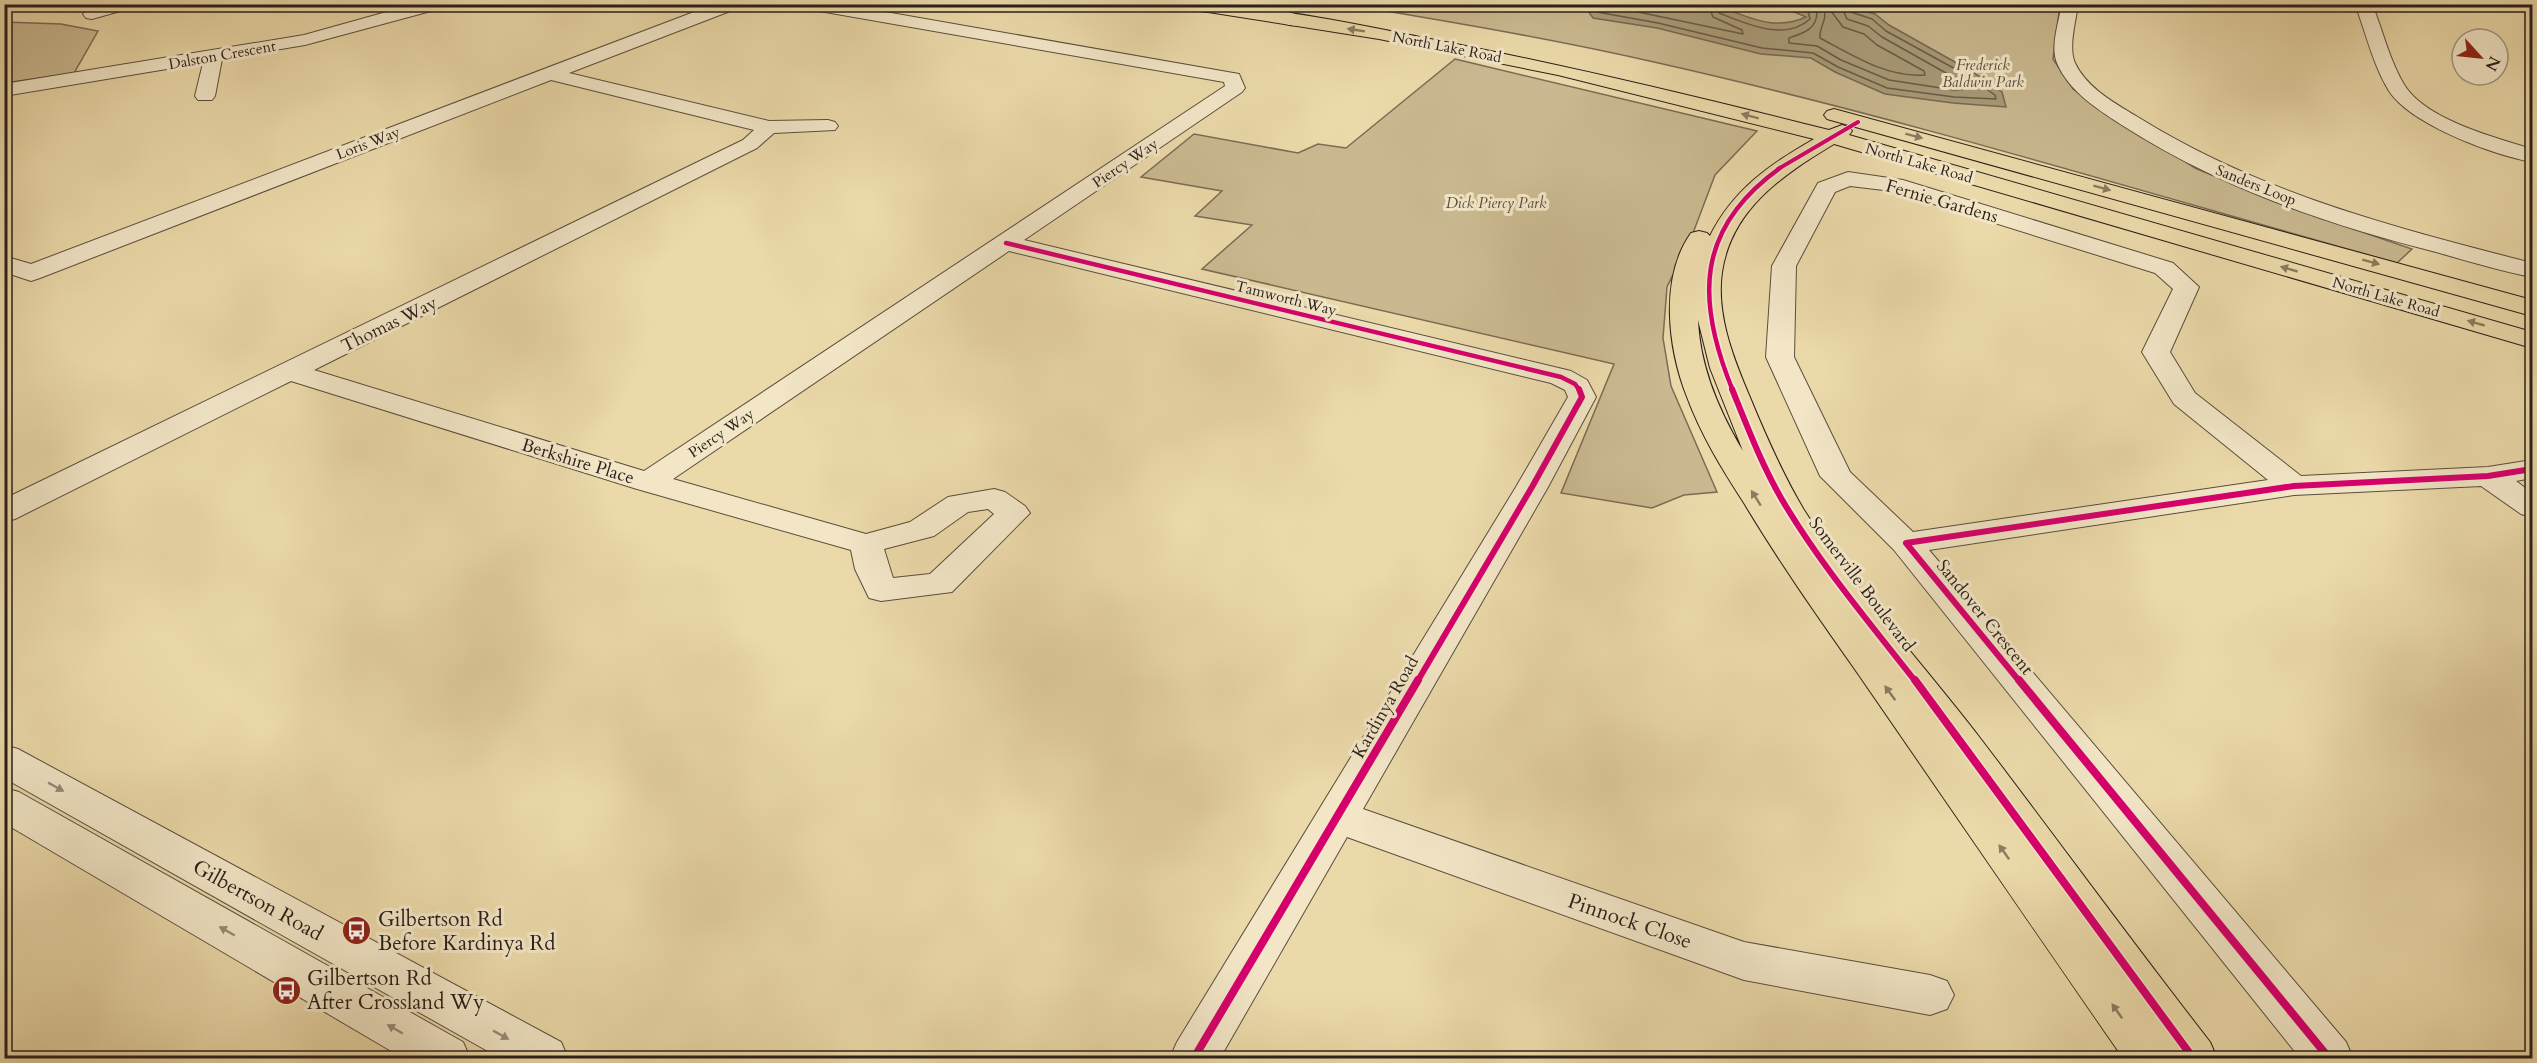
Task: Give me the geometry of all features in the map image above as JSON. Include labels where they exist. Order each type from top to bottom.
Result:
[{"type":"main road","name":"North Lake Road","points":[[1197,6],[1430,26]]},
{"type":"main road","name":"North Lake Road","points":[[1296,13],[1379,34],[1558,69],[1824,129],[2532,308]]},
{"type":"main road","name":"North Lake Road","points":[[1824,129],[2200,244],[2532,340]]},
{"type":"main road","points":[[1824,129],[1836,158],[1876,164],[2131,231],[2200,244]]},
{"type":"main road","name":"Somerville Boulevard","points":[[1824,129],[1741,176],[1725,193],[1697,241],[1685,286],[1683,306],[1686,343],[1696,381],[1710,419],[1729,454],[1791,554],[2151,1059]]},
{"type":"main road","name":"Somerville Boulevard","points":[[1824,129],[1755,185],[1742,201],[1717,245],[1710,274],[1709,315],[1718,355],[1757,452],[1797,525],[1966,747],[2096,929],[2193,1059]]},
{"type":"street","points":[[92,14],[125,4]]},
{"type":"street","name":"Dalston Crescent","points":[[4,90],[305,40],[436,4]]},
{"type":"street","name":"Loris Way","points":[[4,263],[31,273],[732,4]]},
{"type":"street","name":"Piercy Way","points":[[648,482],[1235,88],[1232,78],[808,4]]},
{"type":"street","points":[[867,15],[890,4]]},
{"type":"street","points":[[1197,6],[1228,4]]},
{"type":"street","points":[[1270,4],[1274,12],[1296,13]]},
{"type":"street","name":"Sanders Loop","points":[[2070,4],[2064,61],[2085,91],[2145,132],[2236,180],[2381,231],[2532,270]]},
{"type":"street","points":[[2363,4],[2399,91],[2428,116],[2483,140],[2532,156]]},
{"type":"street","points":[[205,96],[213,57]]},
{"type":"street","points":[[549,75],[769,127],[828,126]]},
{"type":"street","name":"Thomas Way","points":[[4,512],[750,144],[769,127]]},
{"type":"street","name":"Fernie Gardens","points":[[1906,543],[1836,476],[1780,357],[1784,266],[1826,188],[1848,179],[1895,185],[2164,268],[2187,287],[2156,352],[2184,398],[2294,486]]},
{"type":"street","name":"Tamworth Way","points":[[1006,243],[1560,377]]},
{"type":"street","name":"Berkshire Place","points":[[291,372],[648,482],[866,544]]},
{"type":"street","name":"Kardinya Road","points":[[1194,1059],[1532,487],[1582,397],[1574,381],[1560,377]]},
{"type":"street","name":"Sandover Crescent","points":[[1906,543],[2294,486],[2488,476],[2532,469]]},
{"type":"street","points":[[2488,476],[2532,507]]},
{"type":"street","name":"Sandover Crescent","points":[[1906,543],[2329,1059]]},
{"type":"street","name":"Gilbertson Road","points":[[4,759],[544,1059]]},
{"type":"street","points":[[4,803],[446,1059]]},
{"type":"street","name":"Pinnock Close","points":[[1338,817],[1744,961],[1930,995]]},
{"type":"green space","name":"Frederick Baldwin Park","points":[[1350,5],[2060,5],[2053,59],[2073,89],[2195,168],[2292,208],[2412,249],[2397,263],[1934,132],[1748,84],[1578,46]]},
{"type":"green space","points":[[4,22],[61,24],[98,31],[74,73],[5,83]]},
{"type":"green space","name":"Dick Piercy Park","points":[[1455,59],[1757,131],[1715,175],[1693,233],[1667,287],[1663,338],[1671,386],[1717,492],[1684,495],[1652,508],[1561,493],[1614,364],[1202,269],[1252,225],[1195,216],[1222,191],[1141,177],[1194,134],[1298,153],[1318,144],[1346,148]]},
{"type":"water","points":[[1584,5],[1722,5],[1721,7],[1753,19],[1784,23],[1806,17],[1778,5],[1845,5],[1875,14],[1889,25],[1971,71],[2002,92],[2006,107],[1885,94],[1835,72],[1811,58],[1761,54],[1657,28],[1593,18]]},
{"type":"cycle path","points":[[1858,122],[1785,164],[1745,197],[1730,218],[1718,243],[1708,289],[1710,321],[1723,366],[1763,463],[1799,526],[1839,583],[1967,749],[2193,1058]]},
{"type":"cycle path","points":[[1006,243],[1561,377],[1575,384],[1582,397],[1532,487],[1194,1058]]},
{"type":"cycle path","points":[[2329,1058],[1906,543],[2294,486],[2488,476],[2532,469]]},
{"type":"place","name":"Gilbertson Rd Before Kardinya Rd","points":[[357,931]]},
{"type":"place","name":"Gilbertson Rd After Crossland Wy","points":[[286,990]]}]
